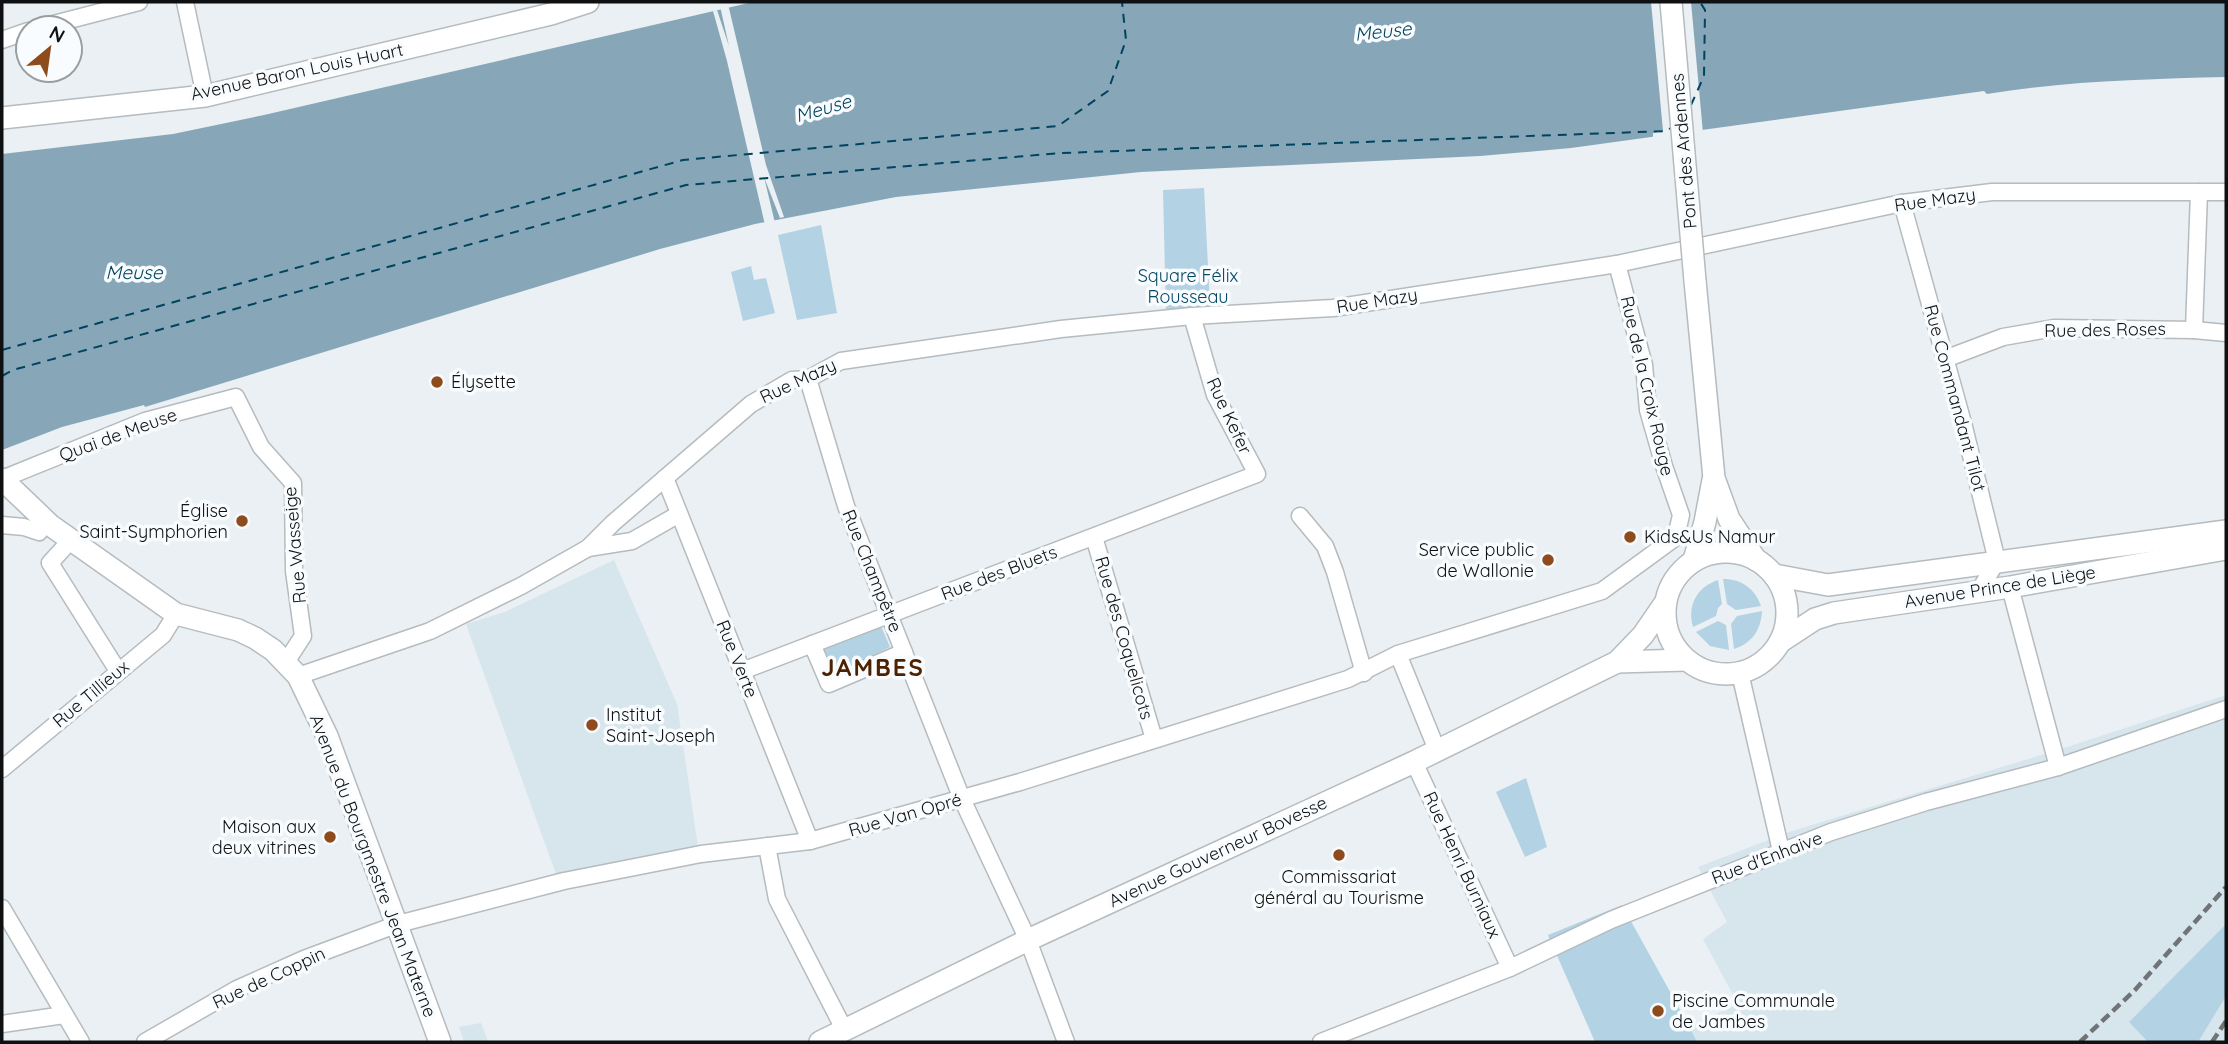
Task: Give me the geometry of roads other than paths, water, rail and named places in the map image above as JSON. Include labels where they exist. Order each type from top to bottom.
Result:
[{"type":"main road","name":"Avenue Baron Louis Huart","points":[[2,117],[205,96],[551,14],[588,2]]},
{"type":"main road","name":"Pont des Ardennes","points":[[1671,2],[1714,478]]},
{"type":"main road","points":[[1714,478],[1729,519],[1756,560],[1774,575],[1783,590],[1787,608],[1786,626],[1780,642],[1769,656],[1740,673],[1712,673],[1686,660],[1668,634],[1665,619],[1665,603],[1680,572],[1694,561],[1714,553],[1736,552],[1756,560]]},
{"type":"main road","points":[[1694,561],[1714,478]]},
{"type":"main road","name":"Avenue du Bourgmestre Jean Materne","points":[[2,479],[46,522],[70,541],[176,614],[238,630],[255,638],[292,669],[327,736],[440,1042]]},
{"type":"main road","name":"Avenue Prince de Liège","points":[[1774,575],[1828,584],[2226,531]]},
{"type":"main road","name":"Avenue Prince de Liège","points":[[1780,642],[1815,619],[1834,613],[2010,587],[2226,549]]},
{"type":"main road","name":"Avenue Gouverneur Bovesse","points":[[820,1042],[1028,940],[1414,762],[1617,662],[1643,635],[1665,603]]},
{"type":"main road","name":"Avenue Gouverneur Bovesse","points":[[1617,662],[1686,660]]},
{"type":"street","points":[[84,16],[139,2]]},
{"type":"street","points":[[184,2],[205,96]]},
{"type":"street","name":"Rue Mazy","points":[[292,669],[430,631],[588,548],[751,404],[792,380],[808,379],[841,361],[1061,330],[1192,316],[1333,308],[1616,264],[1902,203],[1992,192],[2226,192]]},
{"type":"street","points":[[2194,330],[2199,192]]},
{"type":"street","name":"Rue Commandant Tilot","points":[[1902,203],[1997,561]]},
{"type":"street","name":"Rue de la Croix Rouge","points":[[1398,654],[1602,591],[1676,537],[1681,515],[1648,410],[1644,365],[1616,264]]},
{"type":"street","name":"Rue Kefer","points":[[1192,316],[1215,395],[1257,474]]},
{"type":"street","name":"Rue des Roses","points":[[1945,359],[2003,337],[2054,328],[2226,333]]},
{"type":"street","name":"Rue Champêtre","points":[[808,379],[846,506],[962,799],[1028,940],[1066,1042]]},
{"type":"street","name":"Quai de Meuse","points":[[2,479],[145,421],[236,397]]},
{"type":"street","name":"Rue Wasseige","points":[[236,397],[261,447],[293,483],[294,571],[303,636],[292,669]]},
{"type":"street","name":"Rue des Bluets","points":[[742,671],[1257,474]]},
{"type":"street","name":"Rue Verte","points":[[665,478],[810,841]]},
{"type":"street","name":"Rue Mazy","points":[[588,548],[632,541],[679,514]]},
{"type":"street","points":[[1300,516],[1325,546],[1364,673]]},
{"type":"street","points":[[2,525],[24,527],[39,532],[46,522]]},
{"type":"street","name":"Rue des Coquelicots","points":[[1094,537],[1153,740]]},
{"type":"street","points":[[70,541],[50,563],[118,671]]},
{"type":"street","points":[[1979,591],[1997,561]]},
{"type":"street","points":[[2010,587],[2058,767]]},
{"type":"street","name":"Rue Tillieux","points":[[2,769],[163,635],[176,614]]},
{"type":"street","points":[[811,645],[829,684],[904,652]]},
{"type":"street","points":[[1398,654],[1437,750]]},
{"type":"street","name":"Rue Van Opré","points":[[398,924],[564,881],[701,854],[810,841],[962,799],[1364,673],[1398,654]]},
{"type":"street","points":[[1740,673],[1781,851]]},
{"type":"street","name":"Rue d'Enhaive","points":[[1321,1042],[1510,968],[1611,920],[1781,851],[1926,802],[2058,767],[2226,709]]},
{"type":"street","name":"Rue Henri Burniaux","points":[[1414,762],[1510,968]]},
{"type":"street","points":[[767,846],[777,900],[845,1031]]},
{"type":"street","points":[[2,908],[81,1042]]},
{"type":"street","name":"Rue de Coppin","points":[[145,1042],[237,989],[304,959],[398,924]]},
{"type":"street","points":[[2,1024],[64,1015]]},
{"type":"water","name":"Meuse","points":[[753,2],[2226,2],[2226,77],[2076,83],[1987,94],[1984,91],[1571,148],[1480,156],[1141,172],[896,197],[755,224],[660,249],[145,407],[144,405],[62,427],[2,450],[2,154],[173,134]]},
{"type":"railway","points":[[2080,1042],[2135,990],[2226,887]]},
{"type":"railway","points":[[2212,1042],[2226,1021]]},
{"type":"place","name":"Élysette","points":[[437,382]]},
{"type":"place","name":"Église Saint-Symphorien","points":[[242,521]]},
{"type":"place","name":"Kids&Us Namur","points":[[1630,537]]},
{"type":"place","name":"Service public de Wallonie","points":[[1548,560]]},
{"type":"place","name":"Institut Saint-Joseph","points":[[592,725]]},
{"type":"place","name":"Maison aux deux vitrines","points":[[330,837]]},
{"type":"place","name":"Commissariat général au Tourisme","points":[[1339,855]]},
{"type":"place","name":"Piscine Communale de Jambes","points":[[1658,1011]]},
{"type":"district","name":"JAMBES","points":[[873,668]]},
{"type":"park label","name":"Square Félix Rousseau","points":[[1188,286]]}]
